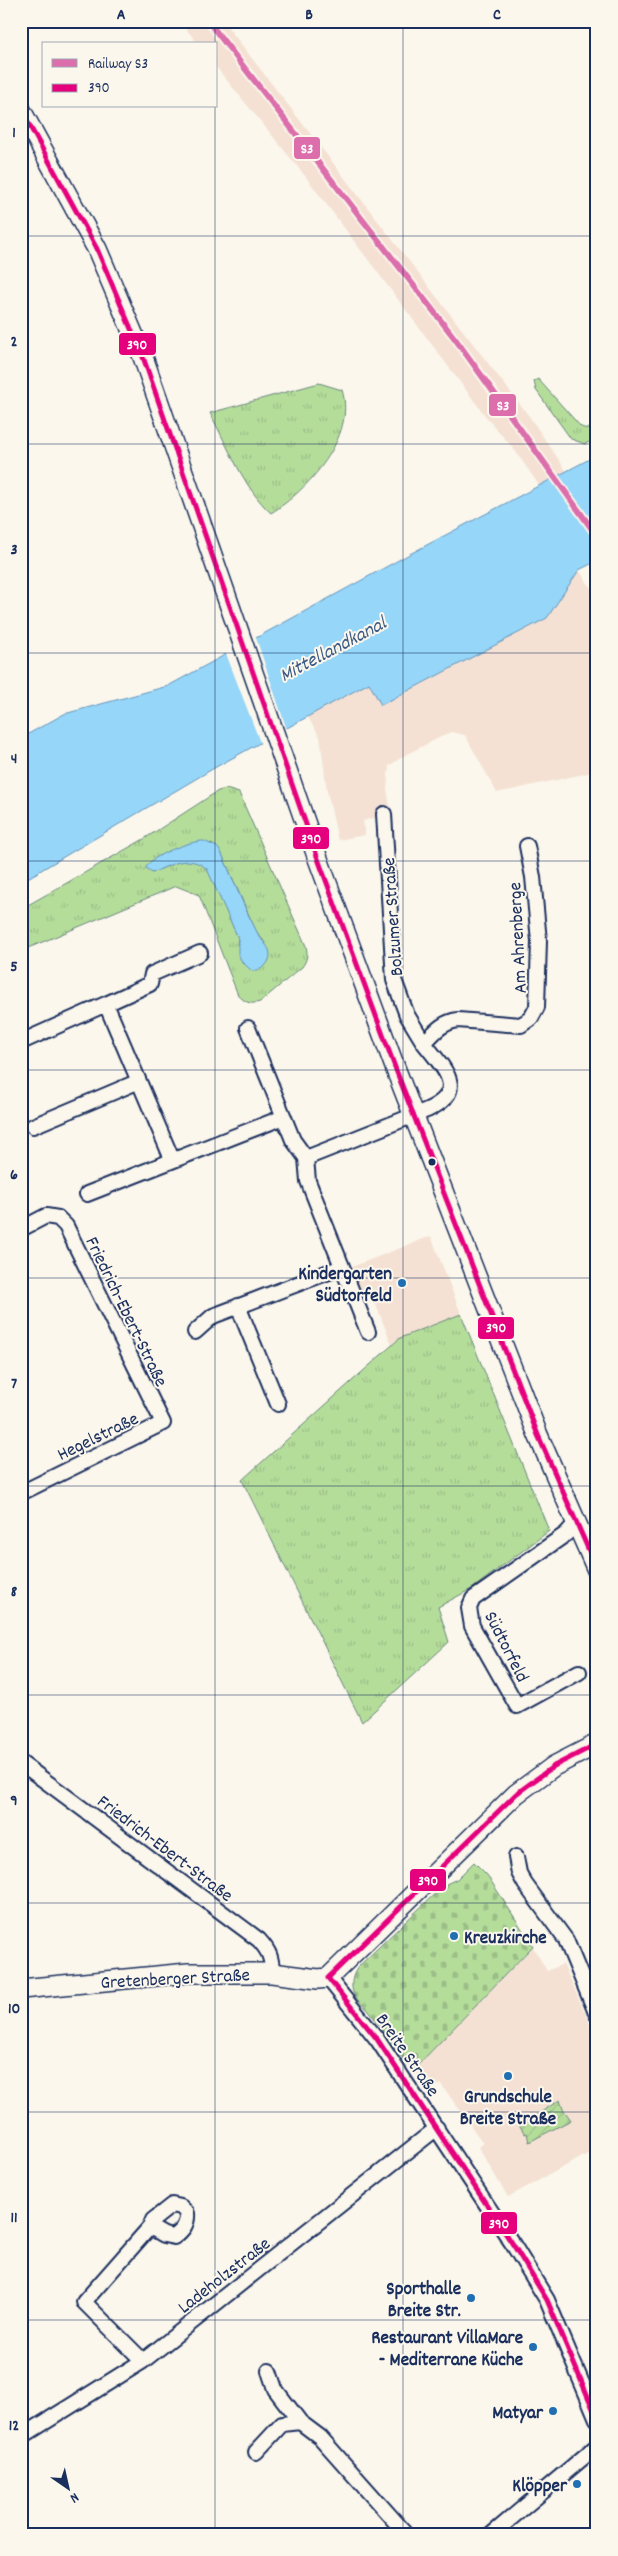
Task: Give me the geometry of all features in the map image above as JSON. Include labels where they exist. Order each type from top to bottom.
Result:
[{"type":"main road","points":[[21,110],[97,249],[122,303],[143,357],[280,749],[414,1115],[575,1524],[597,1570]]},
{"type":"main road","points":[[328,1978],[516,1794],[554,1766],[597,1744]]},
{"type":"main road","name":"Gretenberger Straße","points":[[21,1989],[188,1973],[272,1973],[318,1979],[328,1978]]},
{"type":"street","name":"Bolzumer Straße","points":[[384,814],[394,980],[406,1015],[424,1043]]},
{"type":"street","name":"Am Ahrenberge","points":[[424,1043],[449,1021],[521,1025],[531,1018],[538,1006],[539,941],[533,877],[527,846]]},
{"type":"street","points":[[21,1042],[150,984],[152,974],[200,953]]},
{"type":"street","points":[[106,1004],[137,1082],[172,1159]]},
{"type":"street","points":[[248,1028],[293,1140],[306,1158],[308,1181],[368,1332]]},
{"type":"street","points":[[306,1158],[414,1115],[443,1101],[451,1087],[445,1070],[424,1043]]},
{"type":"street","points":[[33,1126],[137,1082]]},
{"type":"street","points":[[87,1194],[172,1159],[284,1118]]},
{"type":"street","name":"Friedrich-Ebert-Straße","points":[[21,1229],[46,1216],[58,1218],[66,1226],[163,1423]]},
{"type":"street","points":[[195,1332],[213,1316],[342,1266]]},
{"type":"street","points":[[238,1306],[278,1404]]},
{"type":"street","name":"Hegelstraße","points":[[23,1488],[163,1423]]},
{"type":"street","name":"Südtorfeld","points":[[575,1524],[566,1534],[473,1599],[469,1608],[472,1626],[517,1706],[579,1672]]},
{"type":"street","name":"Friedrich-Ebert-Straße","points":[[21,1763],[259,1940],[269,1951],[272,1973]]},
{"type":"street","points":[[516,1857],[519,1873],[525,1884],[569,1946],[597,2014]]},
{"type":"street","name":"Breite Straße","points":[[328,1978],[377,2040],[437,2128],[478,2189],[546,2300],[597,2419]]},
{"type":"street","name":"Ladeholzstraße","points":[[21,2437],[143,2361],[437,2128]]},
{"type":"street","points":[[143,2361],[84,2302],[150,2227]]},
{"type":"street","points":[[269,2371],[275,2389],[300,2422],[320,2437],[407,2535]]},
{"type":"street","points":[[256,2452],[282,2424],[300,2422]]},
{"type":"street","points":[[490,2535],[597,2446]]},
{"type":"shaded area","points":[[180,21],[223,21],[529,416],[597,516],[597,569],[516,452],[487,418],[306,177],[218,69],[218,42],[196,42]]},
{"type":"shaded area","points":[[579,570],[597,597],[597,771],[497,793],[465,735],[451,732],[405,755],[389,766],[387,789],[391,813],[363,821],[365,835],[338,840],[327,791],[320,737],[307,716],[369,682],[381,705],[547,618]]},
{"type":"shaded area","name":"Kindergarten Südtorfeld","points":[[431,1236],[461,1314],[400,1338],[392,1345],[376,1305],[361,1298],[349,1268]]},
{"type":"shaded area","name":"Grundschule Breite Straße","points":[[533,1947],[547,1971],[563,1964],[597,2039],[597,2149],[508,2197],[478,2147],[483,2143],[441,2084],[429,2091],[414,2069]]},
{"type":"green space","points":[[538,379],[581,427],[587,429],[597,425],[597,439],[585,444],[571,439],[536,390],[534,381]]},
{"type":"green space","points":[[319,383],[342,390],[345,408],[342,426],[336,443],[326,461],[313,477],[285,503],[271,513],[245,480],[210,413]]},
{"type":"green space","points":[[226,789],[239,793],[306,946],[307,957],[302,967],[260,1002],[248,1002],[238,995],[199,895],[176,886],[21,951],[21,909],[144,839],[218,791]],"holes":[[[211,843],[221,852],[256,931],[266,944],[237,945],[238,938],[209,872],[203,865],[196,862],[182,861],[152,873]]]},
{"type":"green space","points":[[461,1314],[549,1531],[473,1588],[438,1607],[449,1642],[362,1722],[242,1480],[400,1338]]},
{"type":"green space","points":[[474,1862],[487,1875],[533,1946],[414,2069],[401,2056],[374,2017],[355,1997],[352,1989],[353,1978],[359,1966],[444,1885],[457,1879]]},
{"type":"green space","points":[[560,2100],[563,2109],[571,2120],[529,2142],[527,2133],[525,2134],[518,2123],[528,2118],[530,2119]]},
{"type":"water","name":"Mittellandkanal","points":[[597,455],[597,561],[579,570],[547,618],[381,705],[369,683],[216,767],[21,882],[21,738],[64,714],[168,686],[406,556]]},
{"type":"water","points":[[204,841],[217,847],[221,852],[243,904],[260,937],[268,948],[270,958],[259,969],[252,971],[242,962],[238,954],[238,938],[207,869],[200,864],[186,861],[152,873],[146,868],[149,863],[163,854],[190,843]]},
{"type":"pier","points":[[255,635],[287,730],[261,745],[225,651]]},
{"type":"rail line","name":"S3","points":[[208,21],[456,340],[597,536]]},
{"type":"transit line","name":"390","points":[[21,110],[97,249],[143,357],[317,856],[396,1070],[538,1435],[597,1569]]},
{"type":"transit line","name":"390","points":[[597,1744],[554,1766],[516,1794],[328,1978],[377,2039],[514,2246],[547,2300],[597,2418]]},
{"type":"place","name":"Kindergarten Südtorfeld","points":[[402,1283]]},
{"type":"place","name":"Kreuzkirche","points":[[454,1936]]},
{"type":"place","name":"Grundschule Breite Straße","points":[[508,2076]]},
{"type":"place","name":"Sporthalle Breite Str.","points":[[471,2298]]},
{"type":"place","name":"Restaurant VillaMare - Mediterrane Küche","points":[[533,2347]]},
{"type":"place","name":"Matyar","points":[[553,2411]]},
{"type":"place","name":"Klöpper","points":[[577,2484]]}]
